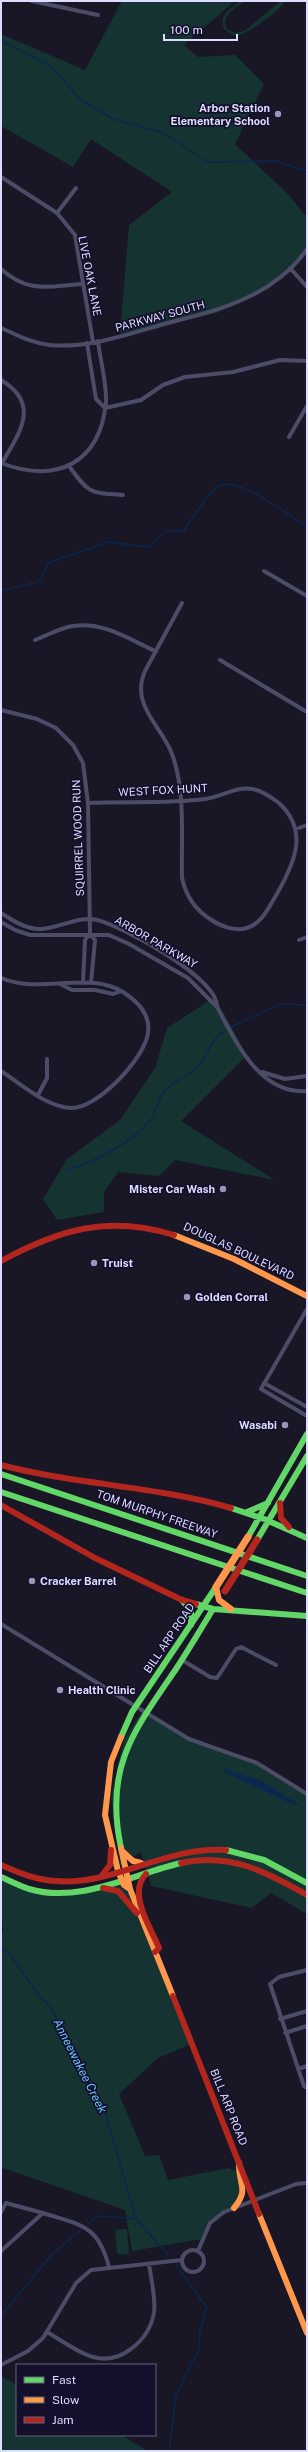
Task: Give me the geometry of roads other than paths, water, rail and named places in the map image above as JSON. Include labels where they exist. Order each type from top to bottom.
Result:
[{"type":"main road","name":"DOUGLAS BOULEVARD","points":[[1,1261],[43,1239],[66,1231],[90,1225],[134,1225],[186,1237],[262,1272],[307,1296]]},
{"type":"main road","name":"BILL ARP ROAD","points":[[307,1434],[248,1537],[203,1608],[137,1705],[118,1743],[111,1762],[105,1815],[111,1843],[121,1870],[240,2161],[307,2333]]},
{"type":"main road","name":"BILL ARP ROAD","points":[[121,1870],[122,1851],[116,1823],[116,1786],[129,1741],[146,1711],[182,1660],[213,1609],[226,1591],[307,1456]]},
{"type":"main road","points":[[1,1465],[39,1475],[158,1492],[246,1512],[269,1520],[307,1538]]},
{"type":"main road","name":"TOM MURPHY FREEWAY","points":[[1,1474],[307,1576]]},
{"type":"main road","points":[[1,1492],[307,1593]]},
{"type":"main road","points":[[246,1512],[268,1503]]},
{"type":"main road","points":[[280,1503],[281,1518],[292,1530]]},
{"type":"main road","points":[[1,1505],[95,1558],[182,1600],[203,1608],[307,1616]]},
{"type":"main road","points":[[216,1587],[220,1600],[231,1609]]},
{"type":"main road","points":[[182,1600],[191,1612],[191,1625]]},
{"type":"main road","points":[[102,1876],[110,1865],[111,1843]]},
{"type":"main road","points":[[1,1865],[33,1880],[60,1883],[102,1876],[179,1853],[218,1849],[254,1856],[273,1863],[307,1883]]},
{"type":"main road","points":[[122,1851],[133,1861],[143,1864]]},
{"type":"main road","points":[[95,1888],[198,1860],[231,1861],[268,1872],[307,1895]]},
{"type":"main road","points":[[148,1873],[140,1880],[138,1896],[158,1948],[155,1952]]},
{"type":"main road","points":[[1,1877],[19,1886],[40,1891],[60,1893],[95,1888],[110,1888],[118,1891],[140,1916]]},
{"type":"main road","points":[[234,2208],[243,2198],[245,2192],[238,2172],[240,2161]]},
{"type":"street","points":[[32,1],[98,15]]},
{"type":"street","name":"LIVE OAK LANE","points":[[1,177],[57,213],[75,235],[106,401],[102,429],[94,444],[86,453],[69,466]]},
{"type":"street","points":[[57,213],[76,188]]},
{"type":"street","name":"PARKWAY SOUTH","points":[[1,328],[32,341],[49,345],[87,343],[216,310],[246,298],[269,285],[290,268],[307,249]]},
{"type":"street","points":[[1,268],[14,280],[32,286],[83,284]]},
{"type":"street","points":[[290,268],[307,287]]},
{"type":"street","points":[[87,343],[96,399],[105,408],[141,400],[163,385],[185,377],[233,372],[280,360],[307,361]]},
{"type":"street","points":[[1,380],[18,392],[23,401],[24,411],[24,420],[15,440],[1,463],[33,472],[48,472],[69,466],[83,486],[94,493],[123,495]]},
{"type":"street","points":[[289,437],[307,406]]},
{"type":"street","points":[[264,571],[307,596]]},
{"type":"street","points":[[182,603],[154,651],[142,679],[141,698],[144,708],[172,754],[180,800],[182,878],[185,890],[197,910],[220,925],[231,928],[248,928],[266,913],[296,860],[300,849],[299,828],[307,825]]},
{"type":"street","points":[[35,640],[72,626],[93,625],[110,630],[154,651]]},
{"type":"street","points":[[220,660],[307,712]]},
{"type":"street","name":"SQUIRREL WOOD RUN","points":[[1,710],[46,722],[63,734],[82,763],[88,803],[90,934]]},
{"type":"street","name":"WEST FOX HUNT","points":[[88,803],[206,799],[245,788],[262,792],[285,807],[299,828]]},
{"type":"street","points":[[1,913],[20,924],[38,929],[90,919]]},
{"type":"street","name":"ARBOR PARKWAY","points":[[90,919],[123,932],[193,972],[212,994],[217,1003],[217,1007]]},
{"type":"street","name":"ARBOR PARKWAY","points":[[1,922],[15,930],[30,935],[109,935],[164,963],[188,978],[217,1007],[237,1045],[262,1072],[266,1080],[274,1085],[300,1092],[307,1091]]},
{"type":"street","points":[[83,982],[85,940],[90,934],[95,940],[91,983]]},
{"type":"street","points":[[299,940],[307,936]]},
{"type":"street","points":[[1,978],[32,986],[62,985],[83,982],[107,985],[121,991],[142,1008],[148,1026],[146,1041],[135,1059],[111,1088],[81,1107],[58,1105],[38,1095],[1,1072]]},
{"type":"street","points":[[62,985],[72,990],[95,990],[113,994],[121,991]]},
{"type":"street","points":[[38,1095],[47,1078],[48,1059]]},
{"type":"street","points":[[262,1072],[285,1079],[307,1076]]},
{"type":"street","points":[[307,1309],[261,1389],[307,1416]]},
{"type":"street","points":[[264,1383],[307,1407]]},
{"type":"street","points":[[1,1624],[137,1705],[157,1721],[189,1739],[257,1763],[307,1794]]},
{"type":"street","points":[[182,1660],[210,1677],[217,1678],[236,1649],[241,1647],[276,1665]]},
{"type":"street","points":[[307,1970],[279,1977],[270,1984],[280,2020],[304,2086],[307,2088]]},
{"type":"street","points":[[280,2020],[307,2011]]},
{"type":"street","points":[[285,2033],[307,2026]]},
{"type":"street","points":[[298,2069],[307,2066]]},
{"type":"street","points":[[198,2251],[210,2223],[224,2212],[254,2199],[296,2184],[307,2183]]},
{"type":"street","points":[[1,2212],[6,2203],[86,2227],[96,2235],[105,2249],[109,2267]]},
{"type":"street","points":[[1,2251],[43,2213]]},
{"type":"street","points":[[198,2251],[204,2258],[201,2269],[192,2272],[182,2265],[182,2260],[186,2252],[198,2251]]},
{"type":"street","points":[[1,2365],[28,2351],[43,2338],[76,2283],[91,2270],[182,2260]]},
{"type":"street","points":[[47,2332],[94,2358],[121,2356],[142,2339],[154,2314],[149,2264]]},
{"type":"water","points":[[224,1769],[262,1781],[300,1805],[294,1805],[226,1773]]},
{"type":"waterway","points":[[1,41],[52,67],[80,99],[113,119],[164,133],[207,162],[276,161],[307,171]]},
{"type":"waterway","points":[[1,591],[41,581],[48,563],[108,542],[149,547],[166,531],[184,531],[211,492],[223,484],[235,485],[248,490],[275,505],[307,527]]},
{"type":"waterway","points":[[231,1027],[280,1004],[307,1005]]},
{"type":"waterway","points":[[67,1170],[90,1162],[113,1150],[144,1127],[152,1118],[163,1093],[171,1085],[190,1074],[198,1067],[212,1043],[224,1031]]},
{"type":"waterway","name":"Anneewakee Creek","points":[[1,1949],[9,1953],[40,1997],[50,2006],[74,2054],[81,2074],[103,2105],[136,2219],[171,2258]]},
{"type":"waterway","points":[[88,2224],[98,2216],[136,2219]]},
{"type":"waterway","points":[[1,2316],[52,2254],[81,2230]]},
{"type":"waterway","points":[[169,2451],[176,2395],[192,2362],[198,2355],[200,2331],[207,2308],[176,2265]]},
{"type":"place","name":"Arbor Station Elementary School","points":[[278,114]]},
{"type":"place","name":"Mister Car Wash","points":[[223,1189]]},
{"type":"place","name":"Truist","points":[[94,1263]]},
{"type":"place","name":"Golden Corral","points":[[187,1297]]},
{"type":"place","name":"Wasabi","points":[[285,1425]]},
{"type":"place","name":"Cracker Barrel","points":[[32,1581]]},
{"type":"place","name":"Health Clinic","points":[[60,1690]]}]
